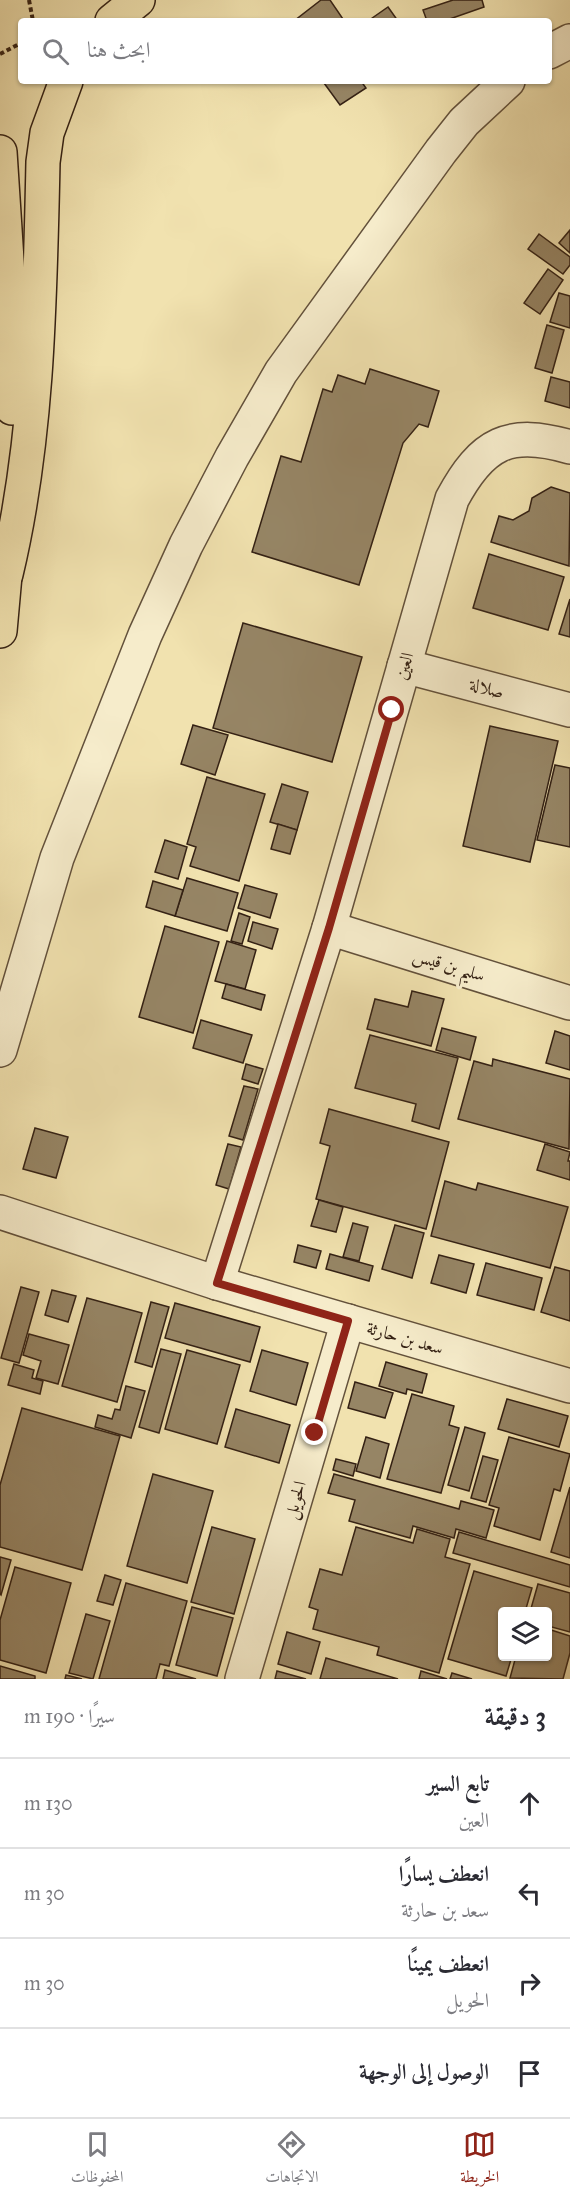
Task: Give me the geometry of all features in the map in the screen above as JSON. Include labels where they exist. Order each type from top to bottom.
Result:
[{"type":"main road","points":[[116,18],[138,0]]},
{"type":"main road","points":[[6,574],[19,520],[33,411],[43,162],[47,133],[65,84]]},
{"type":"main road","points":[[0,152],[11,322],[12,406],[6,574],[0,632]]},
{"type":"street","points":[[552,50],[570,41]]},
{"type":"street","points":[[0,1050],[57,858],[115,708],[186,545],[280,372],[441,151],[464,122],[505,84]]},
{"type":"street","name":"العين","points":[[217,1283],[329,928],[452,499],[467,471],[490,450],[520,438],[570,447]]},
{"type":"street","name":"صلالة","points":[[404,666],[570,710]]},
{"type":"street","name":"سليم بن قيس","points":[[329,928],[570,1003]]},
{"type":"street","name":"سعد بن حارثة","points":[[0,1212],[217,1283],[570,1386]]},
{"type":"street","name":"الحويل","points":[[242,1679],[348,1321]]},
{"type":"path","points":[[29,0],[32,18]]},
{"type":"path","points":[[0,54],[18,45]]},
{"type":"building","points":[[321,0],[330,0],[342,18],[298,18]]},
{"type":"building","points":[[453,0],[482,0],[484,7],[453,18],[426,18],[423,10]]},
{"type":"building","points":[[388,7],[396,18],[372,18]]},
{"type":"building","points":[[325,84],[363,84],[366,88],[340,105]]},
{"type":"building","points":[[570,230],[570,253],[559,243]]},
{"type":"building","points":[[539,234],[570,257],[570,265],[563,274],[528,249]]},
{"type":"building","points":[[548,269],[563,280],[540,314],[524,303]]},
{"type":"building","points":[[559,293],[570,296],[570,328],[550,322]]},
{"type":"building","points":[[547,325],[564,330],[552,373],[535,368]]},
{"type":"building","points":[[370,369],[439,391],[428,427],[419,424],[403,443],[359,585],[252,552],[281,456],[301,462],[323,389],[332,392],[338,375],[365,384]]},
{"type":"building","points":[[551,377],[570,382],[570,408],[545,401]]},
{"type":"building","points":[[551,487],[570,493],[569,566],[491,542],[499,516],[513,520],[529,511],[532,498]]},
{"type":"building","points":[[489,554],[564,577],[548,630],[473,608]]},
{"type":"building","points":[[570,599],[570,637],[559,634]]},
{"type":"building","points":[[243,623],[362,657],[332,762],[213,728]]},
{"type":"building","points":[[193,725],[228,735],[215,775],[181,764]]},
{"type":"building","points":[[490,726],[558,741],[530,862],[463,846]]},
{"type":"building","points":[[555,765],[570,768],[570,847],[537,840]]},
{"type":"building","points":[[207,777],[265,794],[239,881],[190,866],[196,847],[187,844]]},
{"type":"building","points":[[282,784],[308,792],[297,830],[270,822]]},
{"type":"building","points":[[278,824],[297,830],[290,854],[271,849]]},
{"type":"building","points":[[165,840],[187,847],[178,879],[155,872]]},
{"type":"building","points":[[187,878],[238,893],[227,931],[175,916]]},
{"type":"building","points":[[153,881],[183,890],[175,916],[146,907]]},
{"type":"building","points":[[245,885],[277,894],[270,918],[238,908]]},
{"type":"building","points":[[239,913],[250,917],[242,944],[231,941]]},
{"type":"building","points":[[253,922],[278,929],[272,949],[248,941]]},
{"type":"building","points":[[165,926],[219,942],[193,1033],[139,1017]]},
{"type":"building","points":[[227,941],[256,950],[245,989],[215,981]]},
{"type":"building","points":[[226,984],[265,995],[261,1010],[222,998]]},
{"type":"building","points":[[412,991],[444,999],[431,1046],[367,1029],[375,999],[408,1007]]},
{"type":"building","points":[[201,1020],[252,1035],[243,1063],[193,1048]]},
{"type":"building","points":[[442,1028],[476,1037],[470,1060],[436,1050]]},
{"type":"building","points":[[555,1031],[570,1036],[570,1070],[546,1063]]},
{"type":"building","points":[[370,1035],[458,1058],[439,1129],[412,1121],[416,1104],[355,1088]]},
{"type":"building","points":[[493,1059],[570,1079],[569,1149],[458,1119],[474,1061],[492,1066]]},
{"type":"building","points":[[246,1064],[263,1069],[258,1084],[242,1079]]},
{"type":"building","points":[[244,1086],[258,1089],[243,1140],[229,1136]]},
{"type":"building","points":[[329,1109],[449,1142],[426,1229],[316,1199],[330,1146],[320,1143]]},
{"type":"building","points":[[35,1128],[68,1137],[56,1178],[23,1169]]},
{"type":"building","points":[[228,1144],[241,1147],[229,1189],[216,1185]]},
{"type":"building","points":[[545,1144],[570,1152],[568,1161],[570,1161],[570,1180],[537,1170]]},
{"type":"building","points":[[445,1181],[476,1190],[478,1183],[568,1207],[550,1268],[431,1236]]},
{"type":"building","points":[[319,1200],[343,1207],[336,1232],[311,1226]]},
{"type":"building","points":[[353,1223],[368,1227],[359,1261],[343,1257]]},
{"type":"building","points":[[395,1225],[424,1233],[412,1278],[382,1269]]},
{"type":"building","points":[[298,1245],[321,1251],[316,1268],[294,1262]]},
{"type":"building","points":[[330,1254],[373,1266],[369,1281],[326,1269]]},
{"type":"building","points":[[439,1255],[474,1264],[466,1293],[431,1283]]},
{"type":"building","points":[[486,1263],[542,1278],[534,1310],[477,1295]]},
{"type":"building","points":[[555,1267],[570,1271],[570,1321],[541,1312]]},
{"type":"building","points":[[21,1287],[39,1292],[19,1363],[1,1358]]},
{"type":"building","points":[[52,1290],[76,1296],[68,1322],[45,1315]]},
{"type":"building","points":[[87,1298],[142,1313],[117,1402],[62,1386]]},
{"type":"building","points":[[151,1302],[169,1307],[152,1367],[135,1362]]},
{"type":"building","points":[[175,1303],[260,1327],[250,1362],[165,1338]]},
{"type":"building","points":[[29,1334],[69,1345],[58,1384],[36,1378],[41,1361],[23,1355]]},
{"type":"building","points":[[161,1349],[181,1354],[159,1433],[139,1427]]},
{"type":"building","points":[[187,1350],[240,1365],[217,1444],[165,1429]]},
{"type":"building","points":[[262,1350],[308,1363],[296,1405],[250,1391]]},
{"type":"building","points":[[386,1362],[427,1374],[422,1393],[407,1389],[406,1394],[379,1386]]},
{"type":"building","points":[[14,1364],[34,1370],[32,1378],[43,1381],[40,1394],[8,1385]]},
{"type":"building","points":[[355,1382],[393,1393],[385,1418],[348,1408]]},
{"type":"building","points":[[126,1386],[145,1391],[131,1438],[95,1427],[98,1415],[112,1419],[115,1409],[120,1410]]},
{"type":"building","points":[[412,1394],[454,1406],[449,1425],[459,1428],[441,1493],[387,1479]]},
{"type":"building","points":[[507,1399],[568,1416],[559,1447],[498,1429]]},
{"type":"building","points":[[22,1408],[120,1436],[82,1570],[0,1547],[0,1485]]},
{"type":"building","points":[[236,1409],[290,1425],[279,1463],[225,1447]]},
{"type":"building","points":[[465,1427],[485,1433],[469,1491],[448,1485]]},
{"type":"building","points":[[366,1437],[389,1444],[380,1478],[356,1471]]},
{"type":"building","points":[[509,1437],[570,1454],[560,1491],[554,1489],[540,1540],[494,1526],[499,1508],[489,1505]]},
{"type":"building","points":[[483,1456],[498,1460],[486,1502],[471,1498]]},
{"type":"building","points":[[336,1459],[356,1464],[353,1476],[333,1470]]},
{"type":"building","points":[[153,1474],[213,1491],[187,1583],[127,1566]]},
{"type":"building","points":[[334,1474],[459,1509],[461,1501],[494,1510],[486,1538],[456,1529],[454,1538],[413,1526],[410,1538],[349,1521],[355,1500],[328,1493]]},
{"type":"building","points":[[570,1487],[570,1558],[551,1552]]},
{"type":"building","points":[[212,1527],[255,1539],[234,1614],[191,1602]]},
{"type":"building","points":[[356,1527],[413,1543],[417,1529],[450,1539],[445,1557],[470,1564],[439,1673],[377,1655],[379,1647],[313,1629],[318,1610],[309,1607],[320,1569],[342,1575]]},
{"type":"building","points":[[459,1532],[570,1565],[570,1587],[453,1553]]},
{"type":"building","points":[[0,1557],[11,1560],[1,1595],[0,1594]]},
{"type":"building","points":[[15,1567],[71,1583],[46,1673],[0,1660],[0,1620]]},
{"type":"building","points":[[474,1571],[532,1588],[526,1607],[498,1607],[498,1661],[510,1661],[506,1676],[448,1659]]},
{"type":"building","points":[[105,1575],[121,1580],[113,1605],[97,1601]]},
{"type":"building","points":[[126,1583],[187,1601],[169,1666],[160,1664],[156,1679],[99,1679]]},
{"type":"building","points":[[538,1584],[570,1593],[570,1632],[552,1627],[552,1607],[531,1607]]},
{"type":"building","points":[[192,1607],[233,1618],[217,1676],[176,1665]]},
{"type":"building","points":[[86,1614],[110,1621],[93,1679],[69,1673]]},
{"type":"building","points":[[552,1630],[570,1636],[570,1653],[563,1679],[510,1678],[515,1661],[552,1661]]},
{"type":"building","points":[[287,1632],[320,1642],[311,1674],[278,1664]]},
{"type":"building","points":[[326,1658],[398,1679],[320,1679]]},
{"type":"building","points":[[0,1666],[35,1676],[35,1679],[0,1679]]},
{"type":"building","points":[[165,1670],[196,1679],[163,1679]]},
{"type":"building","points":[[277,1671],[306,1679],[275,1679]]},
{"type":"building","points":[[421,1671],[447,1679],[419,1679]]},
{"type":"building","points":[[452,1673],[472,1679],[450,1679]]},
{"type":"building","points":[[66,1675],[82,1679],[65,1679]]},
{"type":"route","points":[[315,1433],[348,1321],[217,1283],[329,928],[392,710]]}]
